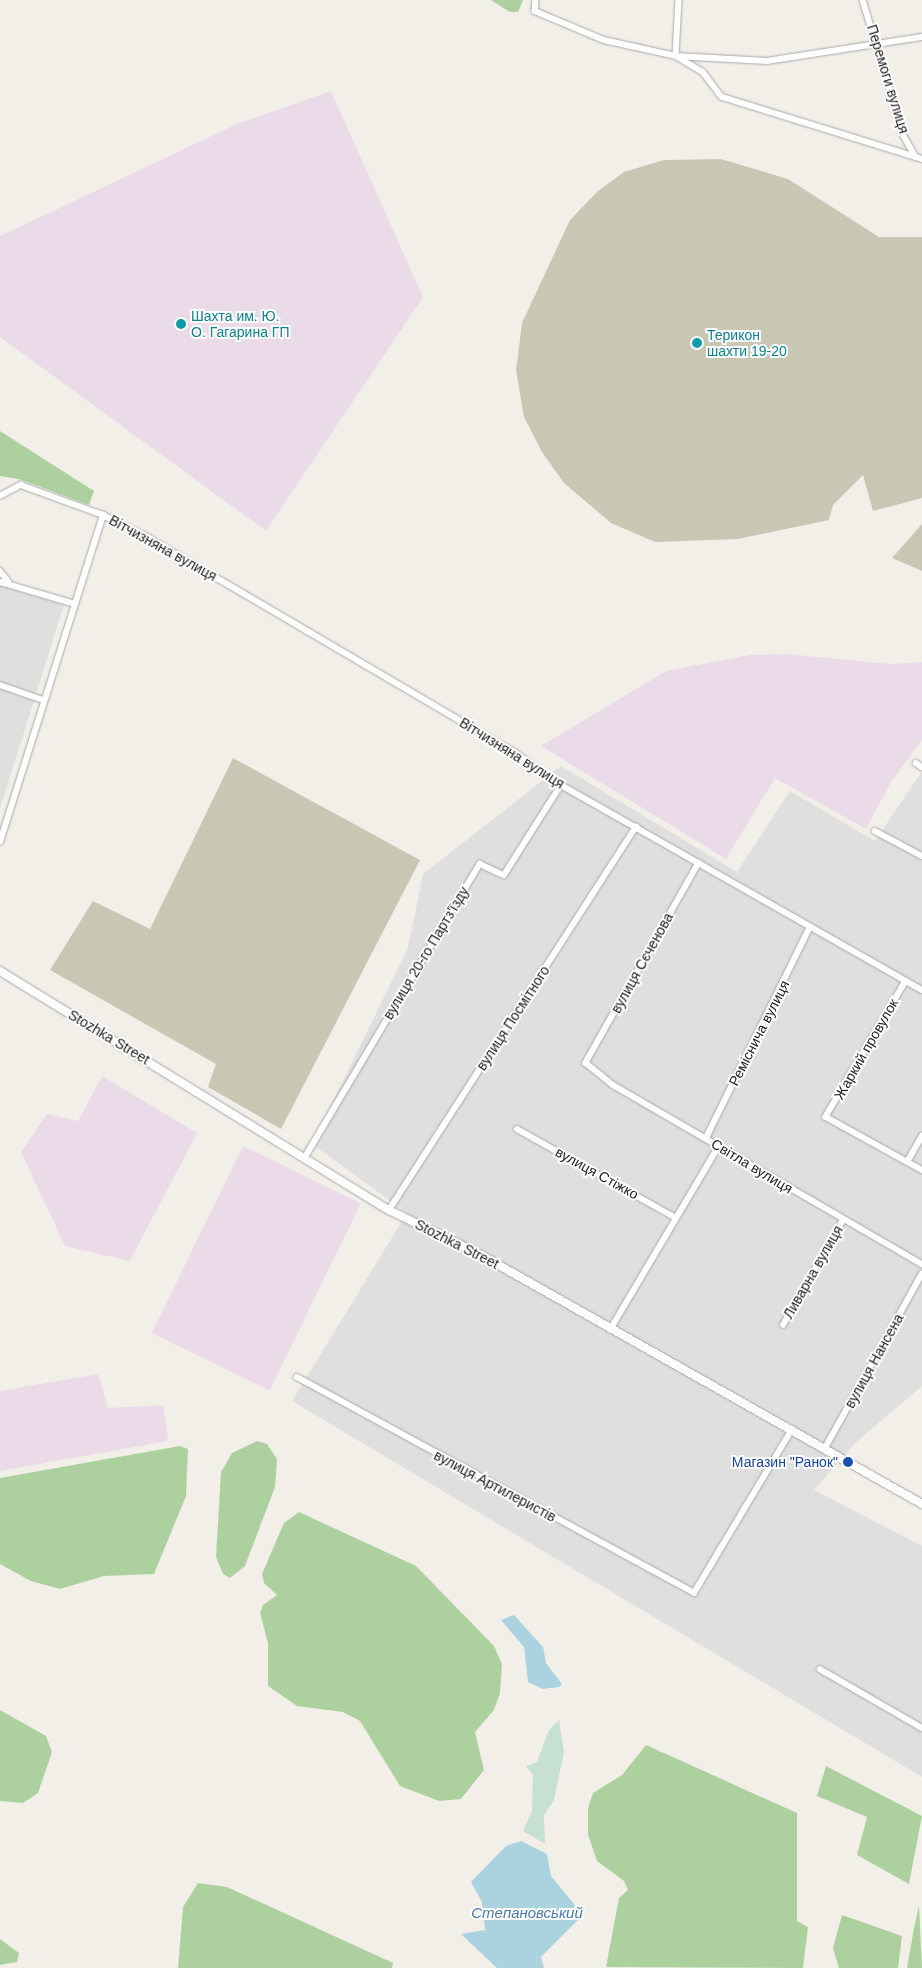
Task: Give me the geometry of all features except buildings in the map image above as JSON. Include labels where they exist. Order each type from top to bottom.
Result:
[{"type":"street","points":[[536,0],[535,11],[604,40],[676,56],[767,60],[922,37]]},
{"type":"street","points":[[676,56],[679,0]]},
{"type":"street","name":"Перемоги вулиця","points":[[863,0],[903,134],[919,158]]},
{"type":"street","points":[[676,56],[703,72],[722,96],[919,158]]},
{"type":"street","name":"Вітчизняна вулиця","points":[[0,496],[22,485],[103,515],[516,753],[561,785],[922,990]]},
{"type":"street","points":[[0,842],[3,820],[43,700],[72,602],[103,515]]},
{"type":"street","points":[[0,571],[8,582]]},
{"type":"street","points":[[0,582],[8,582],[72,602]]},
{"type":"street","points":[[0,685],[43,700]]},
{"type":"street","name":"вулиця 20-го Партз'їзду","points":[[305,1156],[480,864],[504,875],[561,785]]},
{"type":"street","name":"вулиця Посмітного","points":[[389,1210],[636,827]]},
{"type":"street","points":[[875,831],[922,856]]},
{"type":"street","name":"вулиця Сєченова","points":[[586,1064],[699,863]]},
{"type":"street","name":"Реміснича вулиця","points":[[706,1138],[810,927]]},
{"type":"street","name":"Stozhka Street","points":[[0,971],[305,1156],[389,1210],[482,1255],[610,1330],[792,1429],[922,1504]]},
{"type":"street","name":"Жаркий провулок","points":[[906,981],[826,1117],[907,1162]]},
{"type":"street","name":"Світла вулиця","points":[[586,1064],[613,1085],[843,1220],[922,1264]]},
{"type":"street","name":"вулиця Стіжко","points":[[517,1129],[676,1218]]},
{"type":"street","points":[[922,1136],[907,1162],[922,1170]]},
{"type":"street","points":[[610,1330],[719,1146]]},
{"type":"street","name":"Ливарна вулиця","points":[[783,1325],[843,1220]]},
{"type":"street","name":"вулиця Нансена","points":[[825,1448],[922,1274]]},
{"type":"street","name":"вулиця Артилеристів","points":[[297,1377],[694,1593],[792,1429]]},
{"type":"street","points":[[820,1670],[922,1728]]},
{"type":"shaded area","points":[[331,91],[423,297],[266,531],[0,337],[0,236],[237,124]]},
{"type":"shaded area","points":[[721,159],[788,179],[879,237],[922,237],[922,498],[873,511],[863,475],[833,505],[829,520],[738,539],[655,542],[611,523],[564,483],[542,452],[524,417],[516,370],[522,323],[570,220],[598,191],[624,172],[664,160]]},
{"type":"shaded area","points":[[922,524],[922,571],[892,558]]},
{"type":"shaded area","points":[[0,584],[64,605],[0,809]]},
{"type":"shaded area","points":[[787,654],[889,664],[922,662],[922,740],[891,782],[866,829],[775,778],[726,859],[541,746],[666,671],[749,655]]},
{"type":"shaded area","points":[[233,758],[420,860],[281,1129],[208,1087],[216,1064],[50,970],[93,901],[150,929]]},
{"type":"shaded area","points":[[561,766],[737,872],[790,791],[875,841],[922,771],[922,1386],[856,1442],[814,1490],[922,1546],[922,1777],[292,1401],[407,1213],[312,1144],[408,948],[423,874]]},
{"type":"shaded area","points":[[102,1076],[197,1133],[130,1261],[65,1246],[21,1152],[47,1114],[78,1121]]},
{"type":"shaded area","points":[[243,1146],[361,1203],[270,1390],[152,1333]]},
{"type":"shaded area","points":[[98,1374],[108,1408],[163,1405],[168,1441],[0,1471],[0,1391]]},
{"type":"shaded area","points":[[559,1720],[564,1752],[554,1800],[544,1815],[545,1844],[523,1831],[532,1811],[533,1775],[526,1766],[537,1762],[549,1730]]},
{"type":"green space","points":[[491,0],[523,0],[518,12],[510,12]]},
{"type":"green space","points":[[0,431],[94,491],[89,505],[19,479],[0,476]]},
{"type":"green space","points":[[257,1441],[267,1444],[277,1459],[275,1487],[245,1566],[230,1578],[223,1574],[216,1557],[221,1472],[232,1453]]},
{"type":"green space","points":[[180,1446],[188,1449],[186,1496],[154,1574],[104,1576],[60,1589],[31,1581],[0,1564],[0,1478]]},
{"type":"green space","points":[[299,1512],[416,1566],[494,1646],[502,1664],[500,1693],[494,1710],[475,1732],[484,1770],[461,1799],[439,1801],[400,1786],[360,1721],[343,1712],[297,1706],[268,1686],[268,1643],[260,1613],[263,1605],[277,1595],[264,1583],[262,1574],[284,1523]]},
{"type":"green space","points":[[0,1710],[46,1736],[52,1752],[38,1793],[23,1803],[0,1801]]},
{"type":"green space","points":[[646,1745],[797,1813],[797,1921],[808,1927],[803,1968],[606,1967],[619,1898],[628,1890],[624,1881],[597,1861],[588,1835],[588,1808],[593,1793],[622,1775]]},
{"type":"green space","points":[[826,1766],[922,1816],[909,1884],[857,1855],[867,1817],[817,1796]]},
{"type":"green space","points":[[198,1883],[227,1887],[393,1963],[392,1968],[178,1968],[183,1907]]},
{"type":"green space","points":[[919,1906],[922,1968],[907,1968],[914,1928]]},
{"type":"green space","points":[[842,1915],[902,1936],[898,1968],[839,1968],[833,1948]]},
{"type":"green space","points":[[0,1939],[19,1953],[17,1962],[0,1965]]},
{"type":"water","points":[[514,1615],[543,1647],[546,1663],[562,1684],[559,1687],[543,1689],[528,1682],[524,1647],[501,1620]]},
{"type":"water","name":"Степановський","points":[[521,1841],[547,1854],[551,1876],[574,1904],[578,1920],[541,1957],[544,1968],[497,1968],[461,1934],[485,1930],[482,1902],[471,1882],[506,1846]]},
{"type":"place","name":"Шахта им. Ю. О. Гагарина ГП","points":[[181,324]]},
{"type":"place","name":"Терикон шахти 19-20","points":[[697,343]]},
{"type":"place","name":"Магазин \"Ранок\"","points":[[848,1462]]}]
